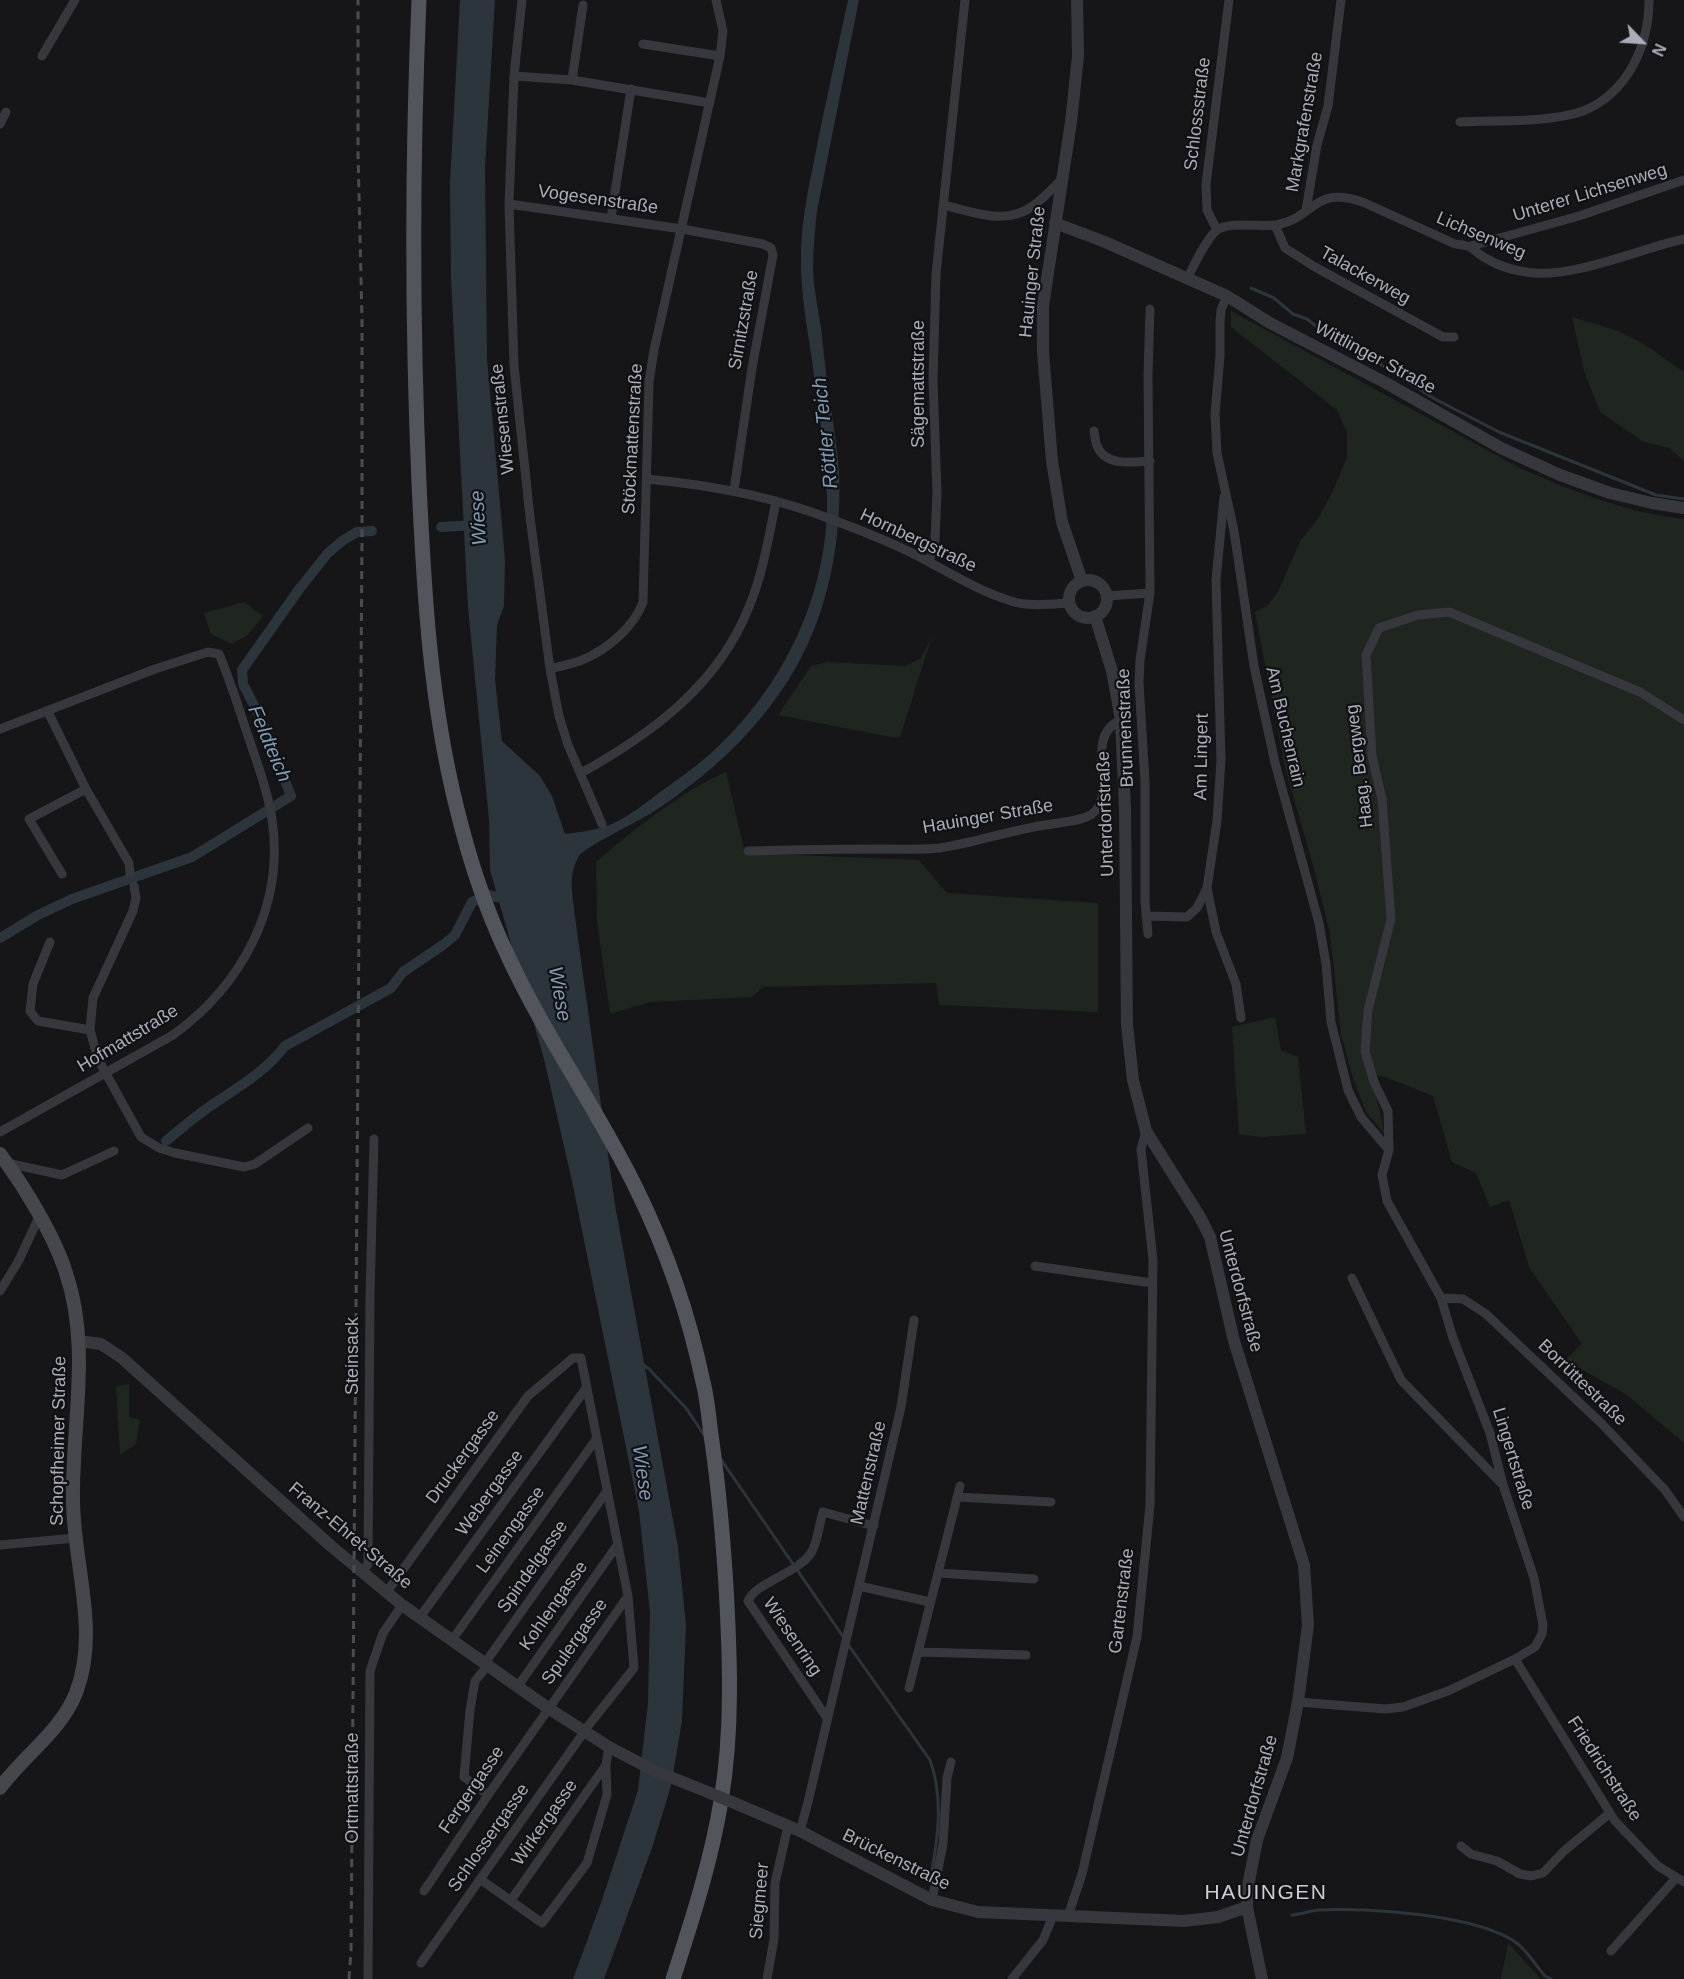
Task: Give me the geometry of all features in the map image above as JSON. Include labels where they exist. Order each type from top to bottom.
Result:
[{"type":"main road","points":[[419,0],[415,101],[416,424],[423,571],[430,653],[446,755],[458,813],[480,888],[506,953],[526,993],[615,1149],[651,1220],[680,1296],[704,1386],[716,1469],[722,1520],[730,1680],[726,1763],[716,1831],[700,1897],[673,1979]]},
{"type":"main road","name":"Schopfheimer Straße","points":[[0,1788],[21,1762],[60,1722],[75,1695],[82,1676],[88,1640],[75,1538],[73,1464],[80,1341],[75,1306],[56,1247],[3,1159]]},
{"type":"street","points":[[42,56],[75,0]]},
{"type":"street","name":"Wiesenstraße","points":[[522,0],[514,76],[509,204],[514,366],[530,517],[550,669],[559,716],[568,745],[602,824]]},
{"type":"street","name":"Stöckmattenstraße","points":[[550,669],[583,659],[599,651],[631,623],[641,610],[645,594],[649,382],[720,56],[723,31],[716,0]]},
{"type":"street","name":"Sägemattstraße","points":[[929,562],[935,540],[937,502],[933,380],[936,274],[965,0]]},
{"type":"street","name":"Hauinger Straße","points":[[1077,0],[1078,56],[1071,122],[1043,306],[1045,396],[1052,461],[1062,522],[1082,581]]},
{"type":"street","name":"Schlossstraße","points":[[1217,230],[1207,210],[1206,184],[1229,0]]},
{"type":"street","name":"Markgrafenstraße","points":[[1217,230],[1229,226],[1275,225],[1291,220],[1306,210],[1317,145],[1328,106],[1341,0]]},
{"type":"street","points":[[1460,122],[1552,117],[1581,111],[1599,103],[1628,75],[1638,57],[1645,37],[1649,0]]},
{"type":"street","points":[[572,80],[583,5]]},
{"type":"street","points":[[643,44],[720,56]]},
{"type":"street","points":[[514,76],[572,80],[710,103]]},
{"type":"street","points":[[611,218],[631,89]]},
{"type":"street","points":[[0,124],[6,112]]},
{"type":"street","points":[[943,205],[998,218],[1016,216],[1033,206],[1061,180]]},
{"type":"street","name":"Unterer Lichsenweg","points":[[1471,246],[1579,216],[1684,180]]},
{"type":"street","name":"Lichsenweg","points":[[1306,210],[1322,200],[1337,197],[1351,198],[1455,244],[1471,246],[1485,258],[1504,267],[1528,273],[1574,270],[1684,239]]},
{"type":"street","name":"Vogesenstraße","points":[[509,204],[682,229]]},
{"type":"street","name":"Wittlinger Straße","points":[[1054,223],[1188,277],[1227,296],[1270,323],[1386,383],[1501,448],[1560,475],[1610,493],[1652,504],[1684,508]]},
{"type":"street","name":"Talackerweg","points":[[1275,225],[1285,248],[1315,267],[1443,337],[1454,337]]},
{"type":"street","name":"Sirnitzstraße","points":[[682,229],[763,244],[771,248],[773,255],[752,368],[734,490]]},
{"type":"street","points":[[1188,277],[1198,256],[1217,230]]},
{"type":"street","name":"Am Buchenrain","points":[[1227,296],[1221,310],[1220,322],[1220,356],[1215,414],[1217,453],[1234,531],[1254,666],[1275,763],[1319,923],[1326,964],[1331,1022],[1348,1090],[1361,1117],[1389,1150]]},
{"type":"street","name":"Brunnenstraße","points":[[1146,916],[1145,782],[1139,683],[1150,593],[1148,375],[1150,309]]},
{"type":"street","points":[[1094,431],[1097,446],[1106,457],[1123,462],[1150,461]]},
{"type":"street","name":"Hornbergstraße","points":[[647,480],[691,483],[734,490],[776,501],[846,525],[1012,602],[1070,603]]},
{"type":"street","name":"Am Lingert","points":[[1224,492],[1216,580],[1221,760],[1217,821],[1207,888],[1216,932],[1236,984],[1240,1018]]},
{"type":"street","points":[[581,772],[616,753],[673,713],[696,691],[717,665],[738,632],[749,606],[763,561],[776,501]]},
{"type":"street","points":[[1082,581],[1098,582],[1104,588],[1107,596],[1102,612],[1087,618],[1073,610],[1070,603],[1070,594],[1082,581]]},
{"type":"street","points":[[1107,596],[1150,593]]},
{"type":"street","name":"Haag. Bergweg","points":[[1365,1051],[1368,1010],[1391,919],[1382,799],[1372,756],[1366,655],[1379,628],[1418,615],[1449,612],[1640,692],[1684,720]]},
{"type":"street","name":"Unterdorfstraße","points":[[1095,616],[1112,671],[1121,720],[1125,809],[1127,1024],[1133,1080],[1146,1131],[1192,1202],[1210,1237],[1234,1341],[1304,1565],[1308,1625],[1298,1702],[1287,1758],[1257,1840],[1248,1886],[1247,1907],[1262,1979]]},
{"type":"street","name":"Hofmattstraße","points":[[0,729],[155,669],[208,652],[219,654],[230,680],[267,800],[272,818],[274,844],[265,912],[242,964],[213,1002],[173,1035],[0,1132]]},
{"type":"street","points":[[48,712],[86,789],[129,863],[130,874]]},
{"type":"street","name":"Hauinger Straße","points":[[748,850],[938,848],[1032,827],[1082,819],[1093,813],[1099,805],[1102,793],[1104,735],[1110,725],[1121,720]]},
{"type":"street","points":[[62,874],[29,819],[86,789]]},
{"type":"street","points":[[134,886],[136,897],[133,911],[93,998],[90,1030],[94,1048],[105,1073],[141,1137],[159,1148],[175,1153],[244,1167],[255,1164],[308,1128]]},
{"type":"street","points":[[1148,934],[1146,916],[1187,917],[1197,908],[1207,888]]},
{"type":"street","points":[[50,942],[33,984],[30,1011],[38,1022],[90,1030]]},
{"type":"street","name":"Lingertstraße","points":[[1298,1702],[1384,1709],[1403,1707],[1448,1691],[1515,1659],[1535,1647],[1542,1634],[1543,1625],[1534,1578],[1503,1485],[1490,1433],[1441,1298],[1387,1202],[1382,1175],[1389,1150],[1388,1112],[1374,1082],[1365,1051]]},
{"type":"street","name":"Gartenstraße","points":[[1068,1916],[1082,1874],[1137,1637],[1150,1504],[1153,1260],[1141,1149],[1146,1131]]},
{"type":"street","name":"Steinsack","points":[[362,1572],[368,1564],[374,1139]]},
{"type":"street","points":[[3,1159],[62,1175],[114,1151]]},
{"type":"street","points":[[0,1290],[18,1262],[39,1217]]},
{"type":"street","points":[[1035,1266],[1152,1283]]},
{"type":"street","points":[[1352,1278],[1401,1380],[1503,1485]]},
{"type":"street","name":"Borrüttestraße","points":[[1441,1298],[1463,1299],[1486,1314],[1602,1424],[1665,1490],[1684,1517]]},
{"type":"street","name":"Mattenstraße","points":[[848,1631],[901,1407],[914,1320]]},
{"type":"street","name":"Franz-Ehret-Straße","points":[[80,1341],[101,1344],[122,1358],[247,1472],[386,1593],[486,1664]]},
{"type":"street","name":"Druckergasse","points":[[386,1593],[528,1396],[573,1358],[581,1358],[587,1387]]},
{"type":"street","points":[[587,1387],[628,1596]]},
{"type":"street","name":"Webergasse","points":[[420,1617],[587,1387]]},
{"type":"street","name":"Leinengasse","points":[[452,1640],[597,1438]]},
{"type":"street","points":[[909,1688],[960,1486]]},
{"type":"street","name":"Spindelgasse","points":[[486,1664],[607,1491]]},
{"type":"street","points":[[957,1497],[1051,1502]]},
{"type":"street","name":"Wiesenring","points":[[827,1718],[748,1601],[753,1593],[790,1571],[812,1552],[823,1512],[874,1526]]},
{"type":"street","points":[[0,1545],[75,1538]]},
{"type":"street","name":"Kohlengasse","points":[[518,1686],[618,1544]]},
{"type":"street","points":[[938,1573],[1034,1579]]},
{"type":"street","points":[[859,1586],[930,1602]]},
{"type":"street","name":"Schlossergasse","points":[[421,1963],[586,1729],[634,1668],[628,1596]]},
{"type":"street","name":"Spulergasse","points":[[548,1708],[628,1596]]},
{"type":"street","name":"Ortmattstraße","points":[[368,1979],[370,1671],[383,1633],[402,1605]]},
{"type":"street","name":"Wiesenring","points":[[794,1829],[808,1802],[848,1631]]},
{"type":"street","points":[[919,1652],[1026,1655]]},
{"type":"street","name":"Friedrichstraße","points":[[1515,1659],[1610,1813],[1658,1866],[1680,1880]]},
{"type":"street","points":[[480,1879],[542,1923],[587,1863],[607,1795],[606,1765],[613,1749],[586,1729],[548,1708],[486,1664],[475,1681],[464,1777],[488,1795]]},
{"type":"street","name":"Fergergasse","points":[[424,1891],[548,1708]]},
{"type":"street","name":"Brückenstraße","points":[[613,1749],[653,1770],[794,1829],[932,1900],[978,1912],[1184,1921],[1218,1917],[1247,1907]]},
{"type":"street","points":[[932,1900],[943,1844],[947,1778],[951,1762]]},
{"type":"street","name":"Wirkergasse","points":[[511,1900],[606,1765]]},
{"type":"street","points":[[1461,1846],[1471,1854],[1497,1861],[1520,1874],[1532,1876],[1543,1873],[1564,1851],[1610,1813]]},
{"type":"street","name":"Siegmeer","points":[[767,1979],[774,1939],[775,1883],[794,1829]]},
{"type":"street","points":[[1611,1951],[1680,1880]]},
{"type":"street","points":[[1012,1979],[1043,1940],[1053,1916]]},
{"type":"shaded area","points":[[1231,311],[1522,469],[1622,507],[1684,519],[1684,1443],[1627,1395],[1565,1360],[1582,1344],[1529,1267],[1509,1200],[1490,1207],[1476,1173],[1452,1162],[1433,1096],[1385,1077],[1369,1075],[1384,1133],[1366,1112],[1353,1078],[1341,1035],[1330,934],[1285,768],[1255,612],[1267,606],[1278,592],[1300,541],[1317,520],[1333,491],[1347,457],[1347,433],[1337,410],[1231,327]]},
{"type":"shaded area","points":[[1572,317],[1618,331],[1644,344],[1684,372],[1684,461],[1669,448],[1642,441],[1600,412],[1584,371]]},
{"type":"shaded area","points":[[244,602],[263,616],[248,635],[232,644],[211,634],[204,613]]},
{"type":"shaded area","points":[[932,636],[900,737],[778,715],[811,666],[827,662],[905,666],[921,658]]},
{"type":"shaded area","points":[[726,772],[745,853],[919,860],[947,893],[1098,903],[1098,1012],[939,1005],[936,983],[763,987],[752,997],[650,1002],[610,1014],[597,921],[596,862],[675,800]]},
{"type":"shaded area","points":[[1275,1017],[1281,1050],[1298,1057],[1306,1134],[1261,1137],[1239,1134],[1232,1027]]},
{"type":"shaded area","points":[[129,1384],[129,1417],[140,1420],[136,1444],[120,1455],[116,1386]]},
{"type":"shaded area","points":[[1508,1943],[1541,1979],[1501,1979]]},
{"type":"water","points":[[460,0],[495,0],[485,168],[487,359],[505,560],[504,606],[497,625],[495,680],[502,741],[540,776],[552,796],[565,834],[606,826],[631,814],[710,754],[736,729],[779,670],[810,604],[820,569],[826,533],[827,497],[822,439],[802,288],[802,232],[810,181],[848,0],[859,0],[817,211],[814,248],[814,284],[839,472],[835,548],[831,574],[817,623],[795,669],[781,691],[733,749],[674,798],[583,852],[575,863],[572,878],[575,917],[615,1205],[678,1547],[686,1625],[682,1721],[671,1786],[652,1848],[604,1979],[573,1979],[638,1790],[648,1703],[650,1612],[639,1511],[572,1181],[544,1059],[490,870],[489,819],[468,608],[451,279],[450,183]]},
{"type":"waterway","points":[[1251,288],[1274,298],[1293,314],[1307,319],[1344,341],[1435,399],[1499,432],[1656,495],[1684,499]]},
{"type":"waterway","name":"Feldteich","points":[[441,527],[477,525]]},
{"type":"waterway","name":"Feldteich","points":[[0,938],[38,915],[72,899],[192,857],[291,796],[261,719],[243,684],[242,670],[300,588],[328,553],[357,532],[372,531]]},
{"type":"waterway","points":[[166,1141],[202,1112],[257,1074],[285,1046],[391,988],[403,972],[455,935],[472,902],[487,895],[502,898],[508,893]]},
{"type":"waterway","points":[[642,1364],[686,1408],[704,1435]]},
{"type":"waterway","points":[[720,1458],[844,1638]]},
{"type":"waterway","points":[[847,1643],[930,1760],[938,1804],[937,1834],[930,1880]]},
{"type":"waterway","points":[[1292,1915],[1319,1910],[1365,1910],[1423,1915],[1478,1926],[1501,1934],[1518,1944],[1545,1976],[1551,1979]]},
{"type":"railway","points":[[349,1979],[362,541],[358,0]]},
{"type":"district","name":"HAUINGEN","points":[[1266,1893]]},
{"type":"water label","name":"Röttler Teich","points":[[826,433]]},
{"type":"water label","name":"Wiese","points":[[479,518]]},
{"type":"water label","name":"Wiese","points":[[559,994]]},
{"type":"water label","name":"Wiese","points":[[642,1473]]}]
